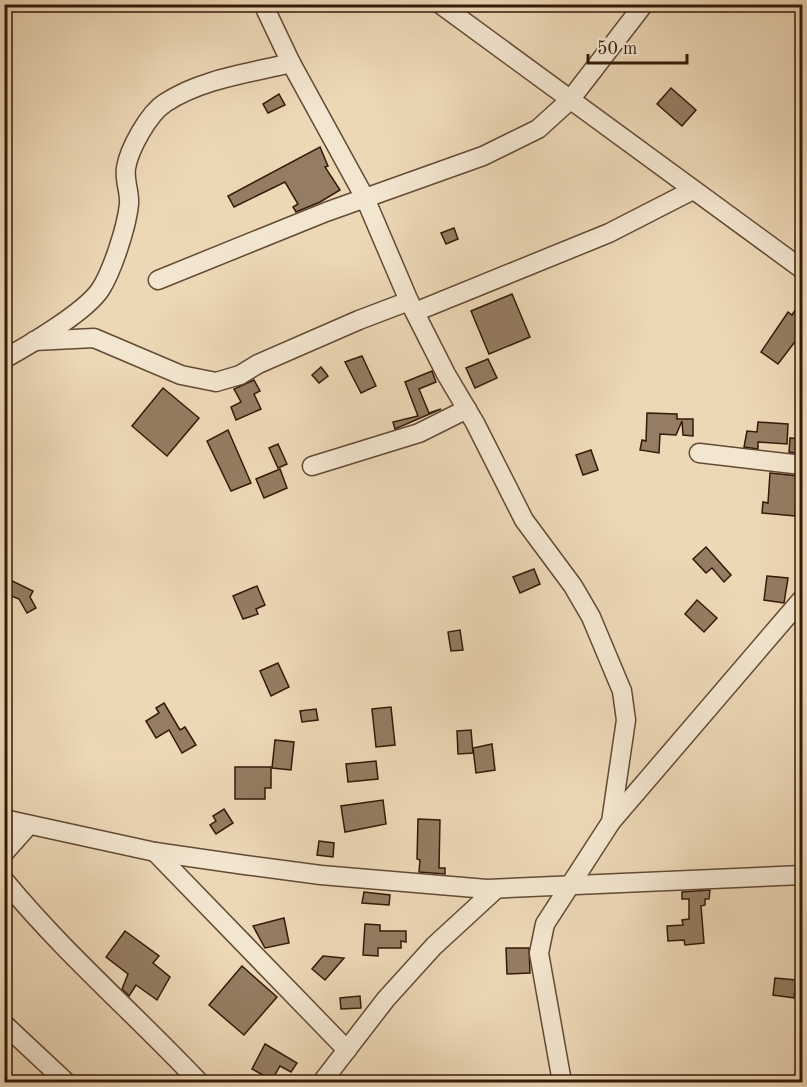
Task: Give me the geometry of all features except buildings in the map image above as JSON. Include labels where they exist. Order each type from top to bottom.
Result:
[{"type":"street","points":[[263,4],[291,63],[365,198],[412,307],[524,520],[573,586],[591,616],[622,691],[626,720],[611,822]]},
{"type":"street","points":[[440,4],[802,269]]},
{"type":"street","points":[[158,280],[365,198],[483,156],[538,129],[570,100],[641,5]]},
{"type":"street","points":[[4,359],[91,300],[104,283],[129,207],[126,169],[129,158],[148,119],[163,103],[219,81],[291,63]]},
{"type":"street","points":[[33,341],[94,338],[181,375],[216,382],[240,375],[258,364],[359,320],[412,307],[609,232],[693,190]]},
{"type":"street","points":[[312,466],[419,433],[467,409]]},
{"type":"street","points":[[699,453],[802,465]]},
{"type":"street","points":[[562,1083],[539,952],[545,924],[611,822],[802,598]]},
{"type":"street","points":[[4,819],[155,852],[321,875],[495,889],[802,875]]},
{"type":"street","points":[[4,853],[29,825]]},
{"type":"street","points":[[155,852],[347,1050]]},
{"type":"street","points":[[4,880],[39,922],[164,1045],[199,1083]]},
{"type":"street","points":[[322,1083],[387,999],[434,946],[495,889]]},
{"type":"street","points":[[4,1024],[66,1083]]}]
